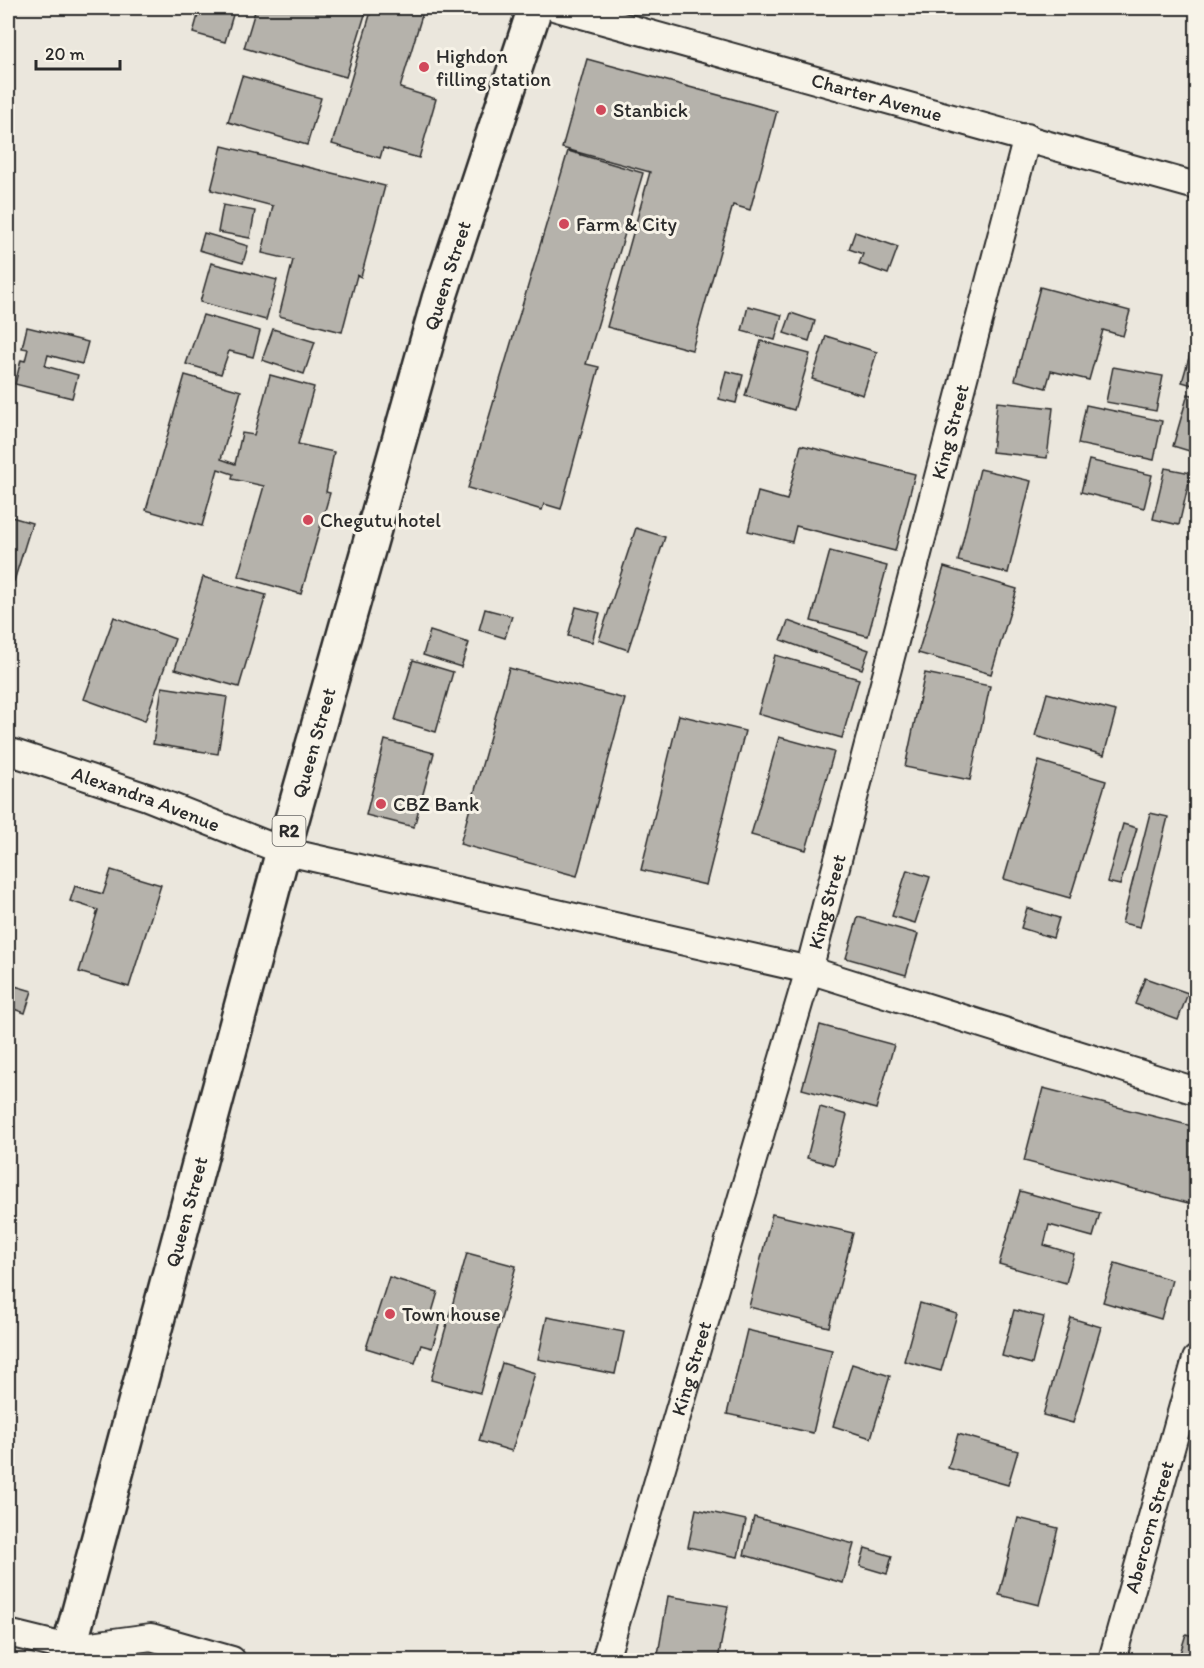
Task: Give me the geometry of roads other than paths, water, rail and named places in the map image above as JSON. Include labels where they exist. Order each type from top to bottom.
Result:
[{"type":"highway","name":"Queen Street","points":[[74,1656],[283,851],[439,300],[536,8]]},
{"type":"street","name":"Charter Avenue","points":[[557,8],[1197,186]]},
{"type":"street","name":"King Street","points":[[605,1660],[809,970],[1027,137]]},
{"type":"street","name":"Alexandra Avenue","points":[[8,751],[147,797],[283,851],[809,970],[1197,1091]]},
{"type":"street","name":"Abercorn Street","points":[[1112,1660],[1197,1359]]},
{"type":"street","points":[[8,1633],[74,1656],[151,1637],[232,1660]]},
{"type":"place","name":"Highdon filling station","points":[[424,67]]},
{"type":"place","name":"Stanbick","points":[[601,110]]},
{"type":"place","name":"Farm & City","points":[[564,224]]},
{"type":"place","name":"Chegutu hotel","points":[[308,520]]},
{"type":"place","name":"CBZ Bank","points":[[381,804]]},
{"type":"place","name":"Town house","points":[[390,1314]]}]
